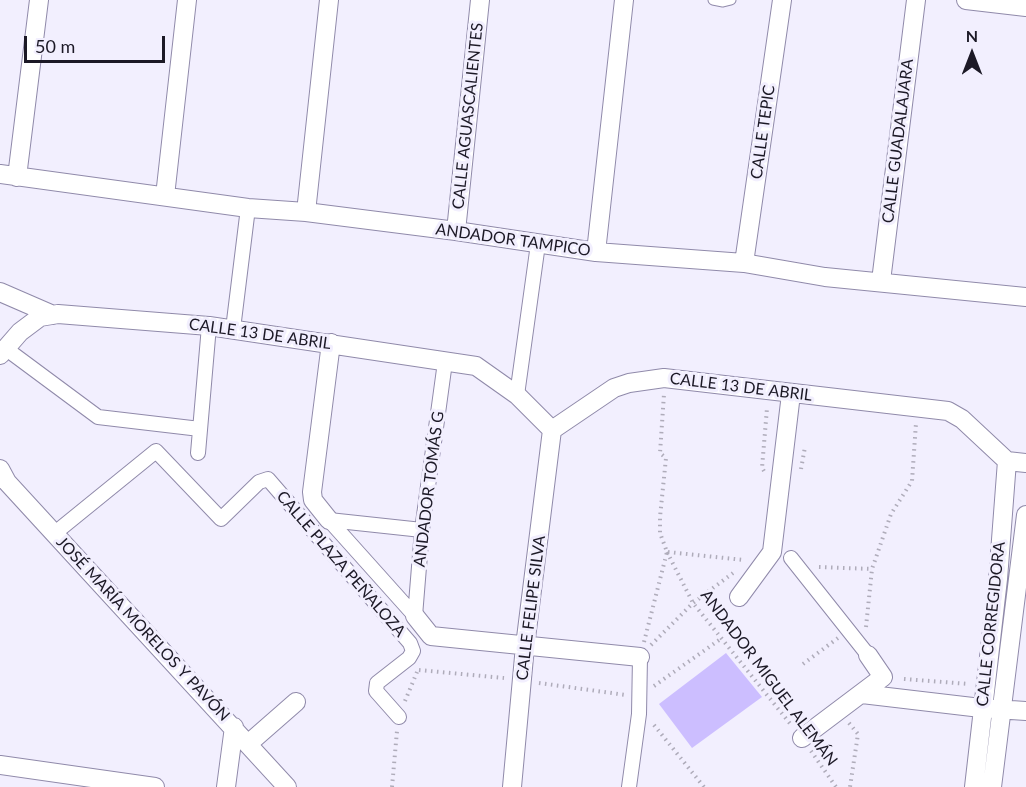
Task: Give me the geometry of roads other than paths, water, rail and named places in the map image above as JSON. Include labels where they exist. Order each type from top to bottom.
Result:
[{"type":"street","points":[[8,175],[39,0]]},
{"type":"street","points":[[165,196],[187,0]]},
{"type":"street","points":[[306,212],[329,0]]},
{"type":"street","name":"CALLE AGUASCALIENTES","points":[[456,231],[480,0]]},
{"type":"street","points":[[596,252],[624,0]]},
{"type":"street","name":"CALLE TEPIC","points":[[744,263],[782,0]]},
{"type":"street","name":"CALLE GUADALAJARA","points":[[881,281],[916,0]]},
{"type":"street","points":[[966,0],[1026,7]]},
{"type":"street","name":"ANDADOR TAMPICO","points":[[8,175],[248,208],[306,212],[456,231],[596,252],[744,263],[825,277],[1026,297]]},
{"type":"street","points":[[233,329],[248,208]]},
{"type":"street","points":[[517,395],[538,244]]},
{"type":"street","points":[[0,292],[53,315]]},
{"type":"street","points":[[53,315],[40,317],[20,332],[3,352],[98,417],[200,429]]},
{"type":"street","name":"CALLE 13 DE ABRIL","points":[[53,315],[117,317],[210,326],[476,366],[517,395],[552,430],[614,388],[629,383],[664,378],[948,411],[962,419],[1007,460]]},
{"type":"street","points":[[198,453],[210,326]]},
{"type":"street","points":[[331,343],[312,492],[313,500],[431,636],[640,657],[639,714],[628,787]]},
{"type":"street","name":"ANDADOR TOMÁS G","points":[[416,616],[422,530],[444,362]]},
{"type":"street","points":[[739,597],[772,552],[791,394]]},
{"type":"street","name":"CALLE FELIPE SILVA","points":[[512,787],[525,646],[552,430]]},
{"type":"street","name":"CALLE PLAZA PEÑALOZA","points":[[55,533],[156,452],[221,519],[259,482],[267,479],[410,643],[412,651],[409,658],[377,683],[376,691],[399,717]]},
{"type":"street","points":[[1007,460],[1026,463]]},
{"type":"street","name":"CALLE CORREGIDORA","points":[[974,787],[981,708],[998,579],[1007,460]]},
{"type":"street","name":"JOSÉ MARÍA MORELOS Y PAVÓN","points":[[0,469],[7,482],[288,787]]},
{"type":"street","name":"CALLE CORREGIDORA","points":[[992,787],[1026,515]]},
{"type":"street","points":[[329,520],[422,530]]},
{"type":"street","points":[[793,562],[883,677],[802,738]]},
{"type":"street","points":[[862,694],[1026,711]]},
{"type":"street","points":[[248,744],[296,702]]},
{"type":"street","points":[[226,787],[234,727]]},
{"type":"street","points":[[0,765],[155,787]]},
{"type":"lane","points":[[713,0],[723,2],[731,0]]}]
